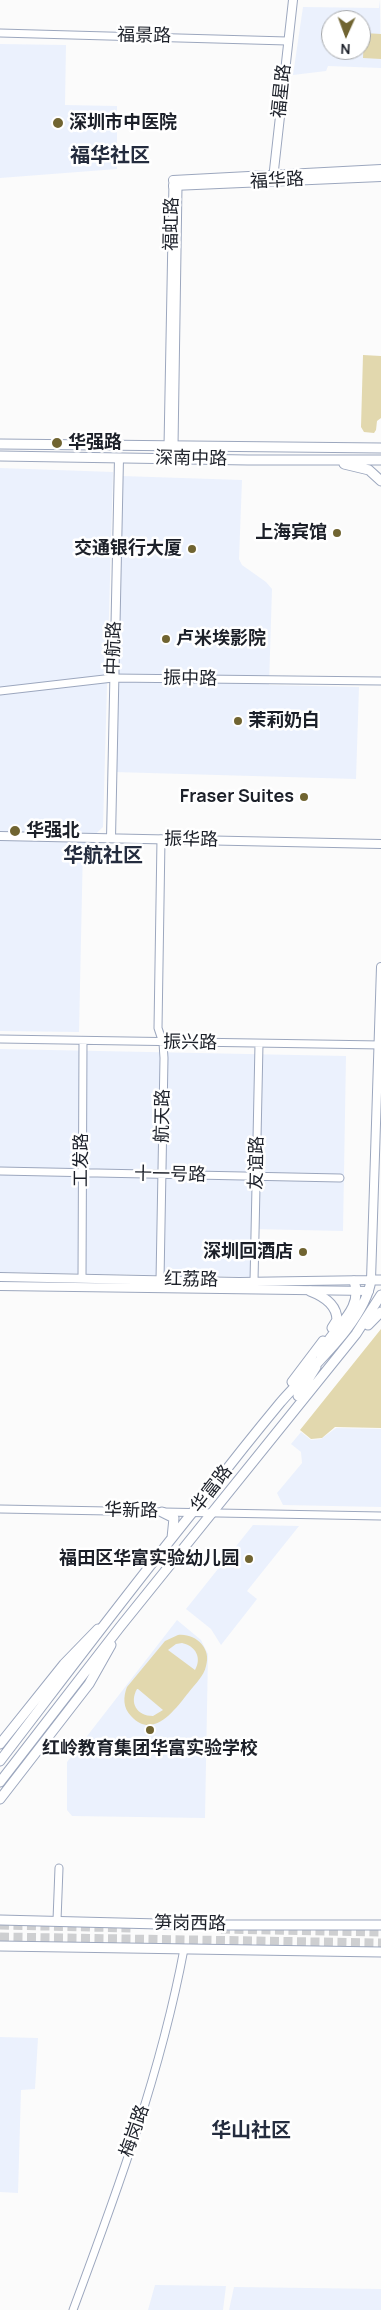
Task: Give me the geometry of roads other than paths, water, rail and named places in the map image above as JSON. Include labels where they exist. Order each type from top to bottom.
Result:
[{"type":"main road","name":"福星路","points":[[273,178],[292,0]]},
{"type":"main road","name":"福华路","points":[[175,184],[381,169]]},
{"type":"main road","name":"福华路","points":[[273,178],[381,176]]},
{"type":"main road","name":"深南中路","points":[[0,444],[381,448]]},
{"type":"main road","name":"深南中路","points":[[0,456],[381,460]]},
{"type":"main road","name":"中航路","points":[[111,838],[119,458]]},
{"type":"main road","points":[[329,459],[369,470],[381,481]]},
{"type":"main road","name":"振华路","points":[[0,836],[381,844]]},
{"type":"main road","name":"华富路","points":[[0,1761],[175,1535],[280,1404],[319,1362],[352,1321],[369,1291],[371,1280],[380,1045],[381,967]]},
{"type":"main road","name":"华富路","points":[[376,1136],[381,1148]]},
{"type":"main road","name":"红荔路","points":[[0,1276],[254,1281],[381,1280]]},
{"type":"main road","points":[[354,1280],[357,1291]]},
{"type":"main road","name":"红荔路","points":[[0,1286],[381,1291]]},
{"type":"main road","points":[[280,1404],[294,1379],[337,1320],[331,1304],[319,1294],[310,1291]]},
{"type":"main road","name":"华富路","points":[[288,1417],[295,1400],[319,1362],[326,1344],[352,1308],[357,1291]]},
{"type":"main road","name":"华富路","points":[[0,1782],[120,1627],[356,1334],[381,1295]]},
{"type":"main road","points":[[356,1334],[381,1312]]},
{"type":"main road","points":[[162,1512],[174,1518],[175,1535],[190,1541]]},
{"type":"main road","name":"华富路","points":[[0,1744],[64,1664],[89,1636],[109,1620]]},
{"type":"main road","name":"华富路","points":[[0,1799],[89,1684],[120,1627]]},
{"type":"main road","name":"笋岗西路","points":[[0,1920],[199,1925],[381,1925]]},
{"type":"main road","name":"笋岗西路","points":[[0,1946],[381,1952]]},
{"type":"street","name":"福景路","points":[[0,33],[287,40]]},
{"type":"street","name":"福虹路","points":[[171,446],[175,184]]},
{"type":"street","name":"振中路","points":[[0,691],[113,678],[381,681]]},
{"type":"street","points":[[161,839],[158,1028],[163,1043]]},
{"type":"street","name":"振兴路","points":[[0,1039],[380,1045]]},
{"type":"street","name":"工发路","points":[[82,1278],[83,1041]]},
{"type":"street","name":"航天路","points":[[160,1280],[163,1174],[163,1043]]},
{"type":"street","name":"友谊路","points":[[254,1281],[259,1044]]},
{"type":"street","name":"十一号路","points":[[0,1171],[340,1178]]},
{"type":"street","name":"华新路","points":[[0,1509],[381,1516]]},
{"type":"street","points":[[57,1920],[59,1868]]},
{"type":"street","name":"梅岗路","points":[[73,2310],[147,2096],[175,1999],[184,1949]]},
{"type":"tunnel","points":[[0,1925],[133,1928]]},
{"type":"tunnel","points":[[221,1929],[381,1932]]},
{"type":"tunnel","points":[[0,1937],[381,1943]]},
{"type":"place","name":"深圳市中医院","points":[[58,123]]},
{"type":"place","name":"华强路","points":[[57,443]]},
{"type":"place","name":"上海宾馆","points":[[337,533]]},
{"type":"place","name":"交通银行大厦","points":[[192,549]]},
{"type":"place","name":"卢米埃影院","points":[[166,639]]},
{"type":"place","name":"茉莉奶白","points":[[238,721]]},
{"type":"place","name":"Fraser Suites","points":[[304,797]]},
{"type":"place","name":"华强北","points":[[15,831]]},
{"type":"place","name":"深圳回酒店","points":[[303,1252]]},
{"type":"place","name":"福田区华富实验幼儿园","points":[[249,1559]]},
{"type":"place","name":"红岭教育集团华富实验学校","points":[[150,1730]]},
{"type":"district","name":"福华社区","points":[[110,156]]},
{"type":"district","name":"华航社区","points":[[103,856]]},
{"type":"district","name":"华山社区","points":[[251,2131]]}]
